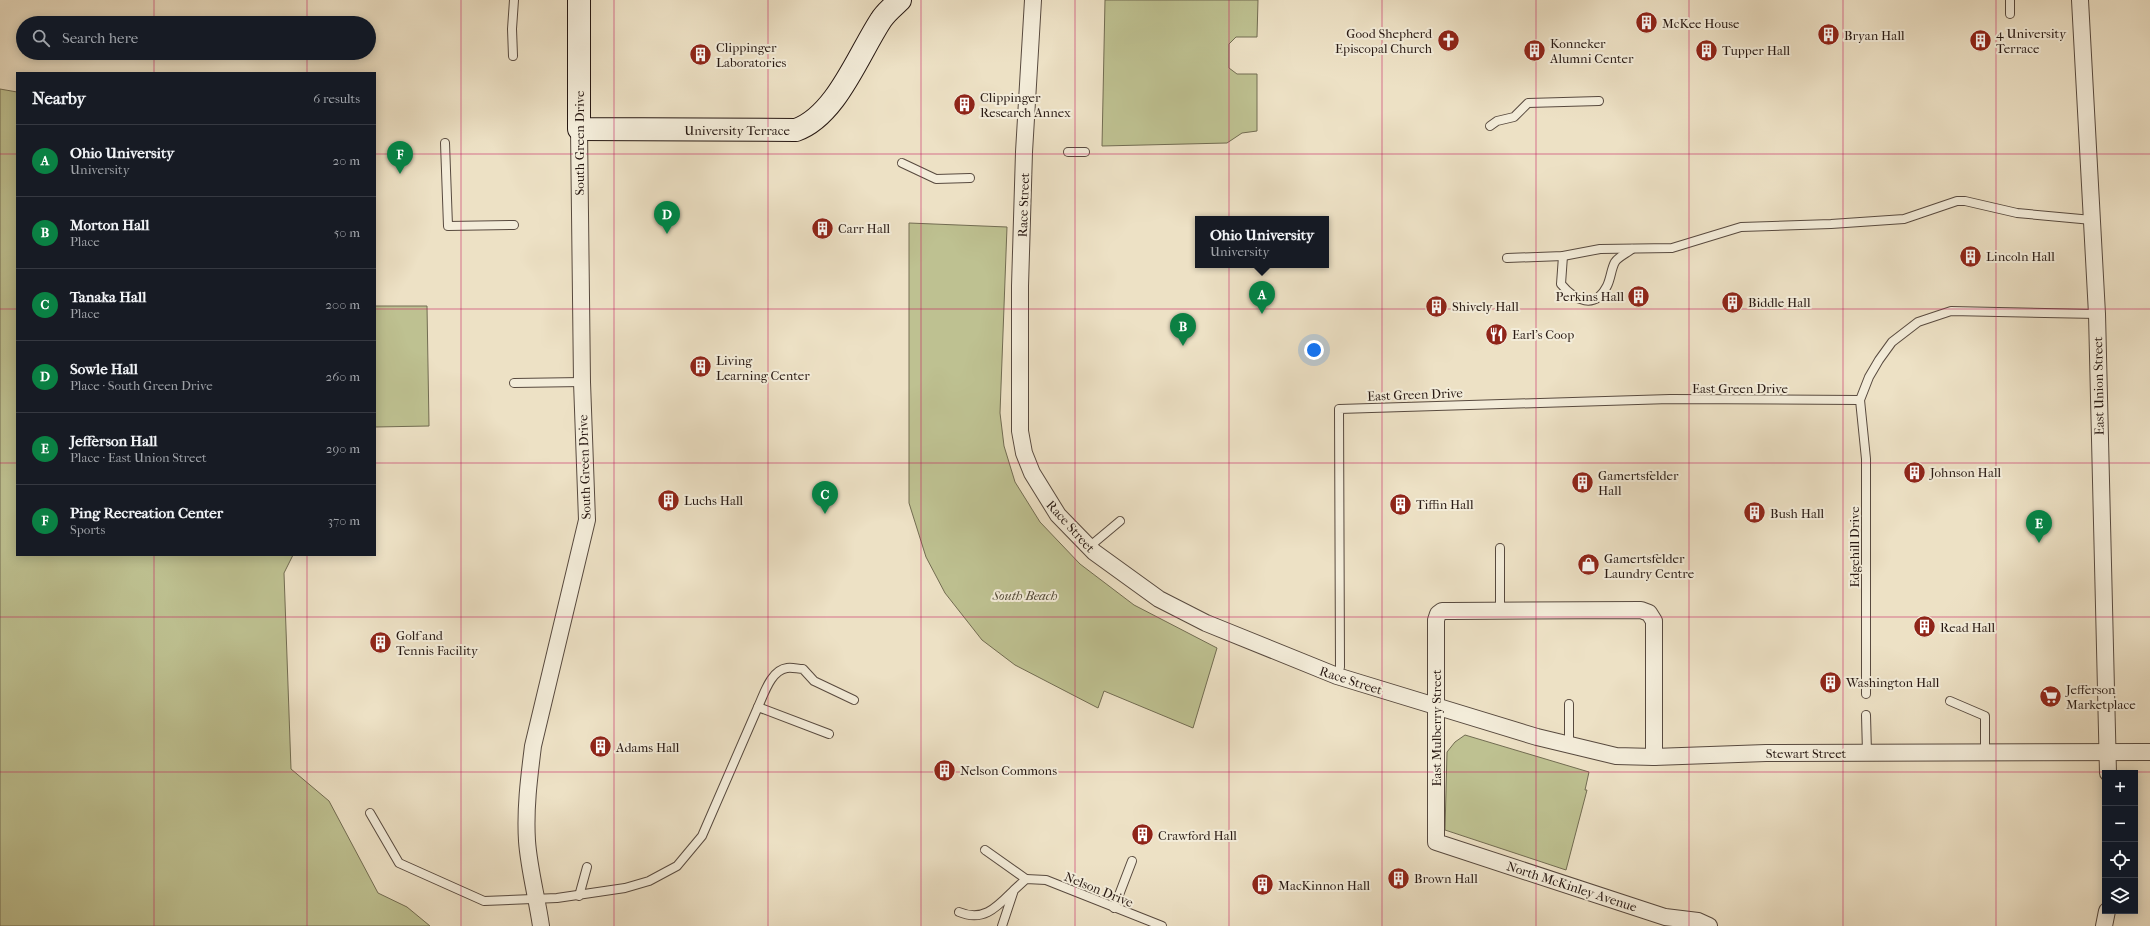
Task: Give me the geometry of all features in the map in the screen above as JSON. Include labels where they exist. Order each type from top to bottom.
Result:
[{"type":"street","name":"South Green Drive","points":[[541,926],[527,843],[526,809],[528,782],[533,746],[587,520],[582,382],[579,0]]},
{"type":"street","name":"University Terrace","points":[[579,129],[796,130],[807,126],[830,106],[882,18],[900,0]]},
{"type":"street","name":"Race Street","points":[[1033,0],[1024,152],[1020,286],[1020,431],[1027,463],[1041,491],[1058,515],[1089,547],[1147,591],[1206,623],[1337,676],[1466,717]]},
{"type":"street","name":"East Union Street","points":[[2080,0],[2097,314],[2108,770]]},
{"type":"street","points":[[1500,611],[1641,610],[1649,613],[1654,621],[1654,757]]},
{"type":"street","name":"East Mulberry Street","points":[[1436,842],[1436,627],[1438,614],[1444,611],[1500,611]]},
{"type":"street","name":"Stewart Street","points":[[1466,717],[1569,746],[1616,756],[1654,757],[1766,753],[2150,752]]},
{"type":"street","name":"North McKinley Avenue","points":[[1436,842],[1665,921],[1698,921],[1709,926]]},
{"type":"street","points":[[2104,926],[2106,914]]},
{"type":"lane","points":[[514,0],[512,29],[514,56]]},
{"type":"lane","points":[[2010,0],[2010,14]]},
{"type":"lane","points":[[1490,126],[1497,121],[1514,117],[1528,103],[1598,101]]},
{"type":"lane","points":[[445,143],[448,226],[514,225]]},
{"type":"lane","points":[[1068,152],[1085,152]]},
{"type":"lane","points":[[902,163],[936,179],[970,178]]},
{"type":"lane","points":[[1507,258],[1563,256],[1600,249],[1672,248],[1741,227],[1831,224],[1904,219],[1957,201],[1964,201],[2017,213],[2092,220]]},
{"type":"lane","points":[[1563,256],[1561,284],[1569,294],[1579,300],[1592,300],[1601,295],[1607,285],[1616,261],[1632,249]]},
{"type":"lane","points":[[1860,400],[1869,377],[1892,342],[1918,322],[1934,315],[1951,311],[2097,314]]},
{"type":"lane","points":[[514,384],[582,382]]},
{"type":"lane","name":"East Green Drive","points":[[1340,666],[1339,409],[1670,399],[1860,400]]},
{"type":"lane","name":"Edgehill Drive","points":[[1860,400],[1866,459],[1866,694]]},
{"type":"lane","points":[[1089,547],[1120,521]]},
{"type":"lane","points":[[1500,548],[1500,611]]},
{"type":"lane","points":[[370,812],[399,863],[484,901],[537,900],[579,896],[625,888],[649,881],[666,873],[687,857],[702,836],[758,707],[771,679],[777,672],[787,668],[803,669],[814,681],[854,700]]},
{"type":"lane","points":[[1950,701],[1985,716],[1986,752]]},
{"type":"lane","points":[[1569,704],[1569,746]]},
{"type":"lane","points":[[758,707],[829,734]]},
{"type":"lane","points":[[1866,715],[1867,753]]},
{"type":"lane","points":[[959,912],[966,915],[981,916],[992,911],[1026,879],[985,850]]},
{"type":"lane","points":[[1114,908],[1132,861]]},
{"type":"lane","points":[[579,896],[588,867]]},
{"type":"lane","name":"Nelson Drive","points":[[1026,879],[1046,880],[1162,926]]},
{"type":"lane","points":[[1002,926],[1014,890]]},
{"type":"green space","points":[[1105,0],[1258,0],[1257,37],[1236,37],[1229,44],[1229,68],[1237,74],[1257,74],[1257,131],[1242,133],[1227,143],[1102,146]]},
{"type":"green space","points":[[0,89],[16,92],[16,556],[292,556],[284,573],[291,769],[329,801],[378,893],[407,907],[430,926],[0,926]]},
{"type":"green space","name":"South Beach","points":[[909,223],[1007,227],[1000,413],[1004,446],[1015,482],[1040,522],[1080,564],[1134,605],[1217,648],[1193,728],[1104,691],[1098,708],[1015,665],[982,640],[945,593],[926,557],[909,503]]},
{"type":"green space","points":[[376,306],[427,306],[429,426],[376,427]]},
{"type":"green space","points":[[1465,735],[1589,772],[1585,790],[1587,790],[1566,870],[1445,830],[1447,752],[1455,742]]},
{"type":"place","name":"McKee House","points":[[1646,23]]},
{"type":"place","name":"Bryan Hall","points":[[1828,35]]},
{"type":"place","name":"Good Shepherd Episcopal Church","points":[[1448,40]]},
{"type":"place","name":"4 University Terrace","points":[[1981,40]]},
{"type":"place","name":"Konneker Alumni Center","points":[[1534,50]]},
{"type":"place","name":"Tupper Hall","points":[[1707,50]]},
{"type":"place","name":"Clippinger Laboratories","points":[[701,54]]},
{"type":"place","name":"Clippinger Research Annex","points":[[965,104]]},
{"type":"place","name":"Ping Recreation Center","points":[[400,174]]},
{"type":"place","name":"Carr Hall","points":[[823,228]]},
{"type":"place","name":"Sowle Hall","points":[[667,234]]},
{"type":"place","name":"Lincoln Hall","points":[[1970,256]]},
{"type":"place","name":"Perkins Hall","points":[[1639,296]]},
{"type":"place","name":"Biddle Hall","points":[[1733,302]]},
{"type":"place","name":"Shively Hall","points":[[1436,306]]},
{"type":"place","name":"Ohio University","points":[[1262,314]]},
{"type":"place","name":"Earl's Coop","points":[[1497,334]]},
{"type":"place","name":"Morton Hall","points":[[1183,346]]},
{"type":"place","name":"Living Learning Center","points":[[700,367]]},
{"type":"place","name":"Johnson Hall","points":[[1915,472]]},
{"type":"place","name":"Gamertsfelder Hall","points":[[1582,482]]},
{"type":"place","name":"Luchs Hall","points":[[669,500]]},
{"type":"place","name":"Tiffin Hall","points":[[1400,504]]},
{"type":"place","name":"Bush Hall","points":[[1755,513]]},
{"type":"place","name":"Tanaka Hall","points":[[825,514]]},
{"type":"place","name":"Jefferson Hall","points":[[2039,543]]},
{"type":"place","name":"Gamertsfelder Laundry Centre","points":[[1589,565]]},
{"type":"place","name":"Read Hall","points":[[1924,627]]},
{"type":"place","name":"Golf and Tennis Facility","points":[[380,642]]},
{"type":"place","name":"Washington Hall","points":[[1831,682]]},
{"type":"place","name":"Jefferson Marketplace","points":[[2050,696]]},
{"type":"place","name":"Adams Hall","points":[[600,747]]},
{"type":"place","name":"Nelson Commons","points":[[944,770]]},
{"type":"place","name":"Crawford Hall","points":[[1142,835]]},
{"type":"place","name":"Brown Hall","points":[[1399,878]]},
{"type":"place","name":"MacKinnon Hall","points":[[1262,885]]}]
